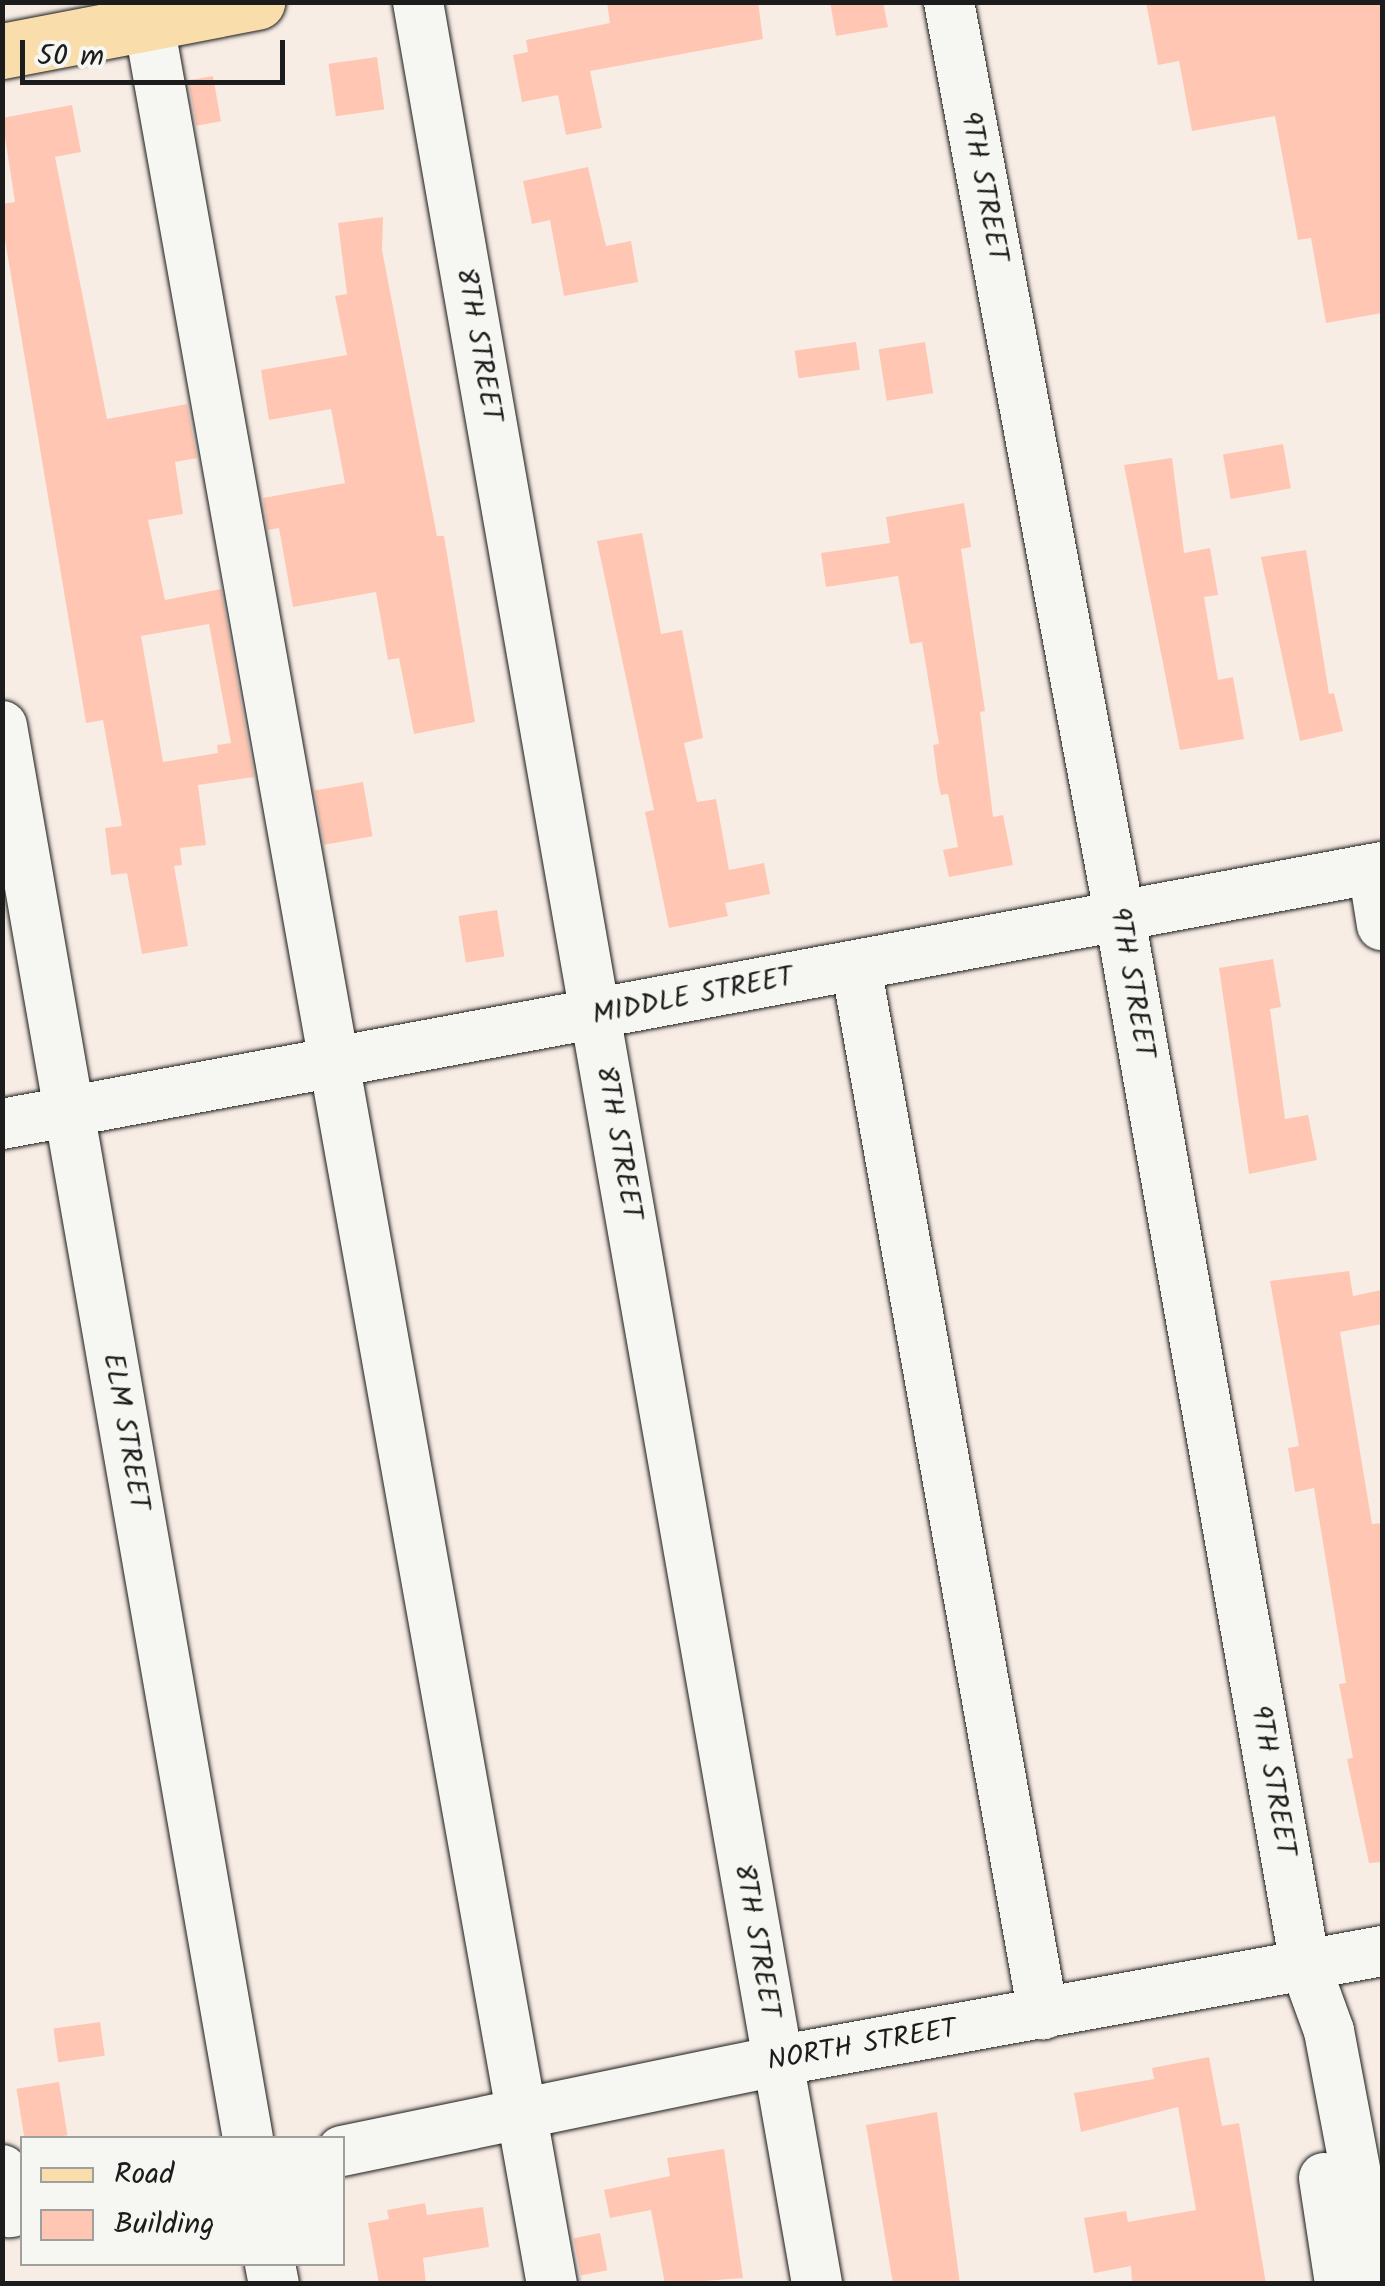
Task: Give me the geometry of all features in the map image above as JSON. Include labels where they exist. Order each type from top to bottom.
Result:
[{"type":"main road","points":[[2,51],[147,12],[258,2]]},
{"type":"street","name":"8TH STREET","points":[[418,2],[817,2284]]},
{"type":"street","name":"9TH STREET","points":[[949,2],[1120,918],[1305,1965],[1330,2032],[1377,2284]]},
{"type":"street","points":[[147,12],[552,2284]]},
{"type":"street","name":"ELM STREET","points":[[2,726],[248,2136]]},
{"type":"street","points":[[1378,868],[1382,924]]},
{"type":"street","name":"MIDDLE STREET","points":[[2,1124],[1378,868]]},
{"type":"street","points":[[856,966],[1043,2014]]},
{"type":"street","name":"NORTH STREET","points":[[345,2150],[777,2061],[1382,1951]]},
{"type":"street","name":"9TH STREET","points":[[1305,1965],[1302,2038],[1340,2284]]},
{"type":"building","points":[[607,2],[758,2],[763,39],[590,71],[602,128],[566,135],[558,95],[522,102],[513,55],[528,52],[526,40],[610,23]]},
{"type":"building","points":[[830,2],[883,2],[888,27],[836,36]]},
{"type":"building","points":[[1146,2],[1382,2],[1382,313],[1326,323],[1311,238],[1298,240],[1275,116],[1192,131],[1179,61],[1158,65]]},
{"type":"building","points":[[377,57],[384,109],[336,116],[328,64]]},
{"type":"building","points":[[213,76],[221,121],[196,126],[188,80]]},
{"type":"building","points":[[72,105],[81,152],[55,157],[107,419],[187,404],[197,458],[175,462],[183,514],[148,520],[165,600],[221,589],[254,777],[198,785],[206,845],[180,848],[182,865],[174,866],[188,946],[142,954],[127,873],[111,875],[105,828],[122,826],[103,720],[86,723],[2,222],[2,204],[15,202],[2,118]],"holes":[[[209,624],[231,743],[217,745],[218,753],[163,762],[141,636]]]},
{"type":"building","points":[[588,167],[606,246],[631,241],[638,282],[564,296],[550,220],[532,224],[523,181]]},
{"type":"building","points":[[383,217],[382,250],[437,536],[444,536],[475,722],[414,734],[399,658],[388,660],[376,592],[293,607],[279,528],[268,530],[263,498],[345,483],[331,409],[269,420],[261,370],[347,355],[335,296],[347,294],[338,223]]},
{"type":"building","points":[[856,342],[860,370],[799,378],[795,351]]},
{"type":"building","points":[[925,342],[933,393],[887,401],[879,349]]},
{"type":"building","points":[[1283,444],[1291,488],[1231,499],[1223,455]]},
{"type":"building","points":[[1172,458],[1184,553],[1210,548],[1218,595],[1204,597],[1218,680],[1233,677],[1244,739],[1180,750],[1124,465]]},
{"type":"building","points":[[964,503],[971,547],[961,549],[985,711],[980,712],[993,817],[1003,815],[1013,865],[949,877],[943,850],[958,847],[948,794],[941,795],[938,782],[933,745],[939,744],[922,642],[910,644],[898,576],[826,587],[821,553],[890,543],[886,517]]},
{"type":"building","points":[[642,533],[661,634],[682,630],[703,738],[684,743],[697,802],[716,799],[729,870],[764,863],[770,894],[725,903],[728,916],[669,928],[645,812],[654,810],[597,541]]},
{"type":"building","points":[[1306,550],[1329,694],[1334,693],[1343,731],[1300,741],[1261,557]]},
{"type":"building","points":[[363,782],[373,836],[324,845],[315,791]]},
{"type":"building","points":[[497,910],[504,956],[466,963],[458,916]]},
{"type":"building","points":[[1273,959],[1281,1007],[1270,1009],[1285,1119],[1308,1115],[1317,1160],[1249,1174],[1219,968]]},
{"type":"building","points":[[1349,1271],[1353,1296],[1382,1290],[1382,1324],[1340,1332],[1372,1524],[1382,1523],[1382,1862],[1369,1863],[1347,1759],[1353,1758],[1339,1684],[1346,1683],[1314,1488],[1295,1492],[1288,1448],[1299,1446],[1270,1281]]},
{"type":"building","points":[[100,2022],[105,2056],[58,2062],[53,2029]]},
{"type":"building","points":[[1209,2057],[1222,2126],[1239,2123],[1266,2284],[1132,2284],[1131,2266],[1094,2273],[1084,2218],[1126,2211],[1128,2222],[1196,2210],[1178,2107],[1081,2132],[1074,2093],[1154,2079],[1152,2068]]},
{"type":"building","points":[[59,2082],[67,2135],[24,2136],[17,2089]]},
{"type":"building","points":[[937,2112],[960,2284],[893,2284],[866,2125]]},
{"type":"building","points":[[724,2149],[743,2278],[665,2284],[651,2210],[610,2218],[604,2190],[670,2176],[667,2158]]},
{"type":"building","points":[[425,2203],[427,2215],[483,2207],[489,2247],[423,2258],[426,2284],[379,2284],[368,2223],[389,2219],[387,2210]]},
{"type":"building","points":[[600,2233],[607,2270],[581,2275],[573,2238]]}]
